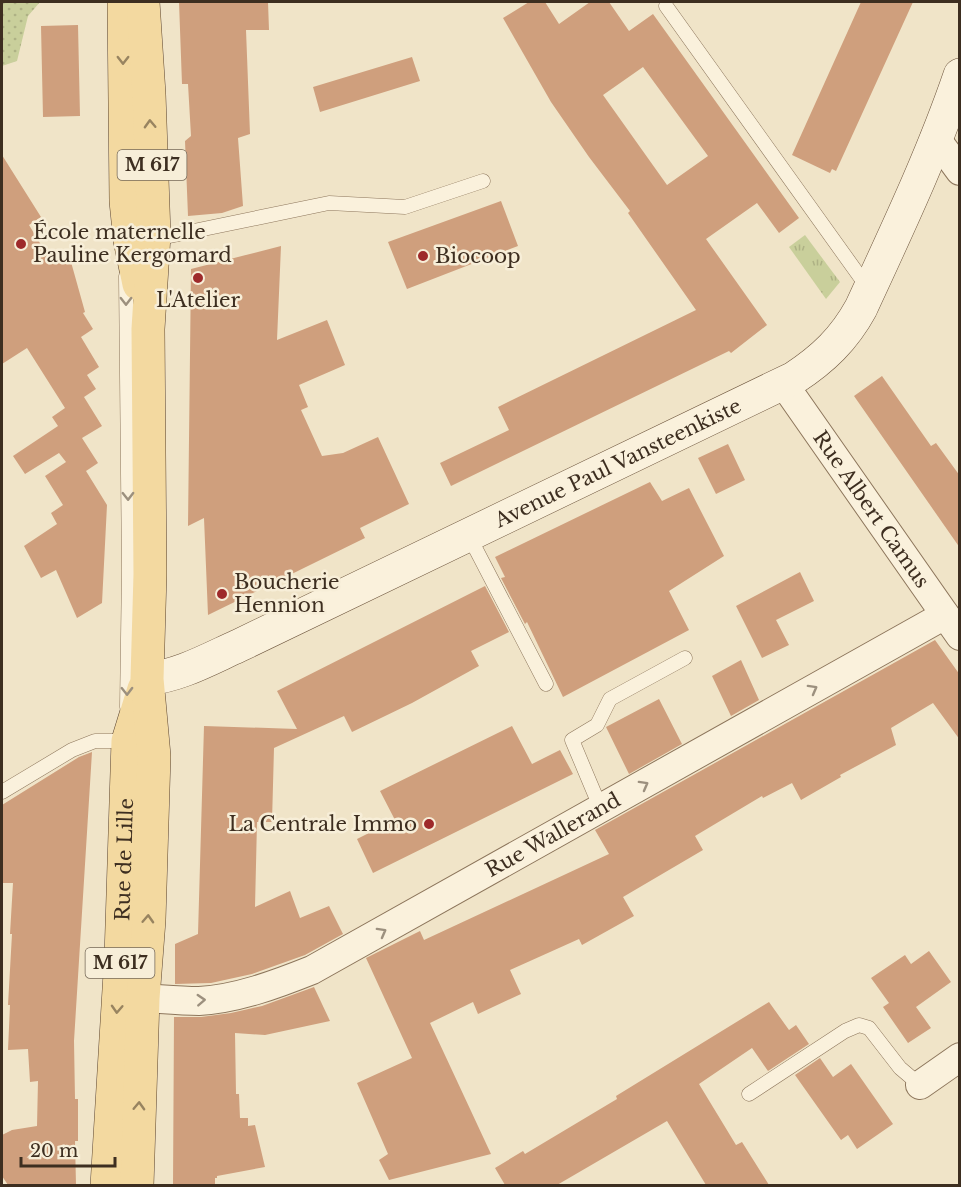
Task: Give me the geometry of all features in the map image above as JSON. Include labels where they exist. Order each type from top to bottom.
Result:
[{"type":"main road","name":"Rue de Lille","points":[[124,2],[126,201],[130,240],[148,330]]},
{"type":"main road","name":"Rue de Lille","points":[[137,1185],[154,756],[147,679],[150,583],[148,330],[153,240],[149,94],[143,2]]},
{"type":"main road","name":"Rue de Lille","points":[[107,1185],[121,957],[128,741],[147,679]]},
{"type":"street","name":"Avenue Paul Vansteenkiste","points":[[147,679],[163,678],[199,664],[469,536],[783,383],[814,365],[837,344],[850,327],[870,290],[956,88]]},
{"type":"street","points":[[935,137],[960,171]]},
{"type":"street","name":"Rue Albert Camus","points":[[783,383],[952,626]]},
{"type":"street","name":"Rue Wallerand","points":[[143,998],[199,1001],[218,999],[312,970],[601,809],[952,626]]},
{"type":"street","points":[[920,1085],[960,1057]]},
{"type":"lane","points":[[666,6],[870,290]]},
{"type":"lane","points":[[153,240],[329,203],[405,207],[483,181]]},
{"type":"lane","points":[[2,792],[56,759],[87,744],[95,741],[128,741],[126,201]]},
{"type":"lane","points":[[469,536],[546,684]]},
{"type":"lane","points":[[601,809],[573,740],[597,725],[610,699],[685,658]]},
{"type":"lane","points":[[749,1094],[845,1031],[859,1025],[869,1028],[900,1068],[920,1085]]},
{"type":"green space","points":[[2,2],[40,2],[28,16],[17,61],[2,66]]},
{"type":"green space","points":[[805,235],[840,282],[826,299],[789,247]]},
{"type":"building","points":[[179,2],[268,2],[269,30],[246,30],[250,134],[238,138],[243,206],[222,213],[188,216],[185,141],[191,136],[188,84],[182,84]]},
{"type":"building","points":[[529,2],[545,2],[559,24],[590,2],[609,2],[629,31],[653,14],[799,218],[779,233],[757,203],[706,239],[767,325],[731,353],[729,351],[451,486],[440,463],[509,430],[498,407],[696,310],[628,213],[630,211],[551,102],[503,18]],"holes":[[[643,67],[708,156],[667,185],[603,95]]]},
{"type":"building","points":[[861,2],[913,2],[836,171],[832,169],[830,173],[792,155]]},
{"type":"building","points":[[78,25],[80,116],[43,117],[41,26]]},
{"type":"building","points":[[412,57],[420,81],[320,112],[313,87]]},
{"type":"building","points":[[2,155],[41,217],[29,225],[52,263],[71,262],[85,312],[83,313],[93,329],[81,337],[99,367],[87,375],[96,389],[84,397],[102,426],[82,438],[98,463],[86,471],[107,505],[102,603],[77,618],[56,570],[41,578],[24,546],[57,524],[51,513],[63,505],[45,476],[66,462],[59,453],[25,474],[13,456],[58,426],[52,417],[65,408],[27,348],[2,364]]},
{"type":"building","points":[[501,201],[518,246],[407,289],[388,242]]},
{"type":"building","points":[[281,246],[277,340],[327,320],[345,365],[299,385],[308,407],[301,410],[322,456],[343,453],[378,437],[409,504],[360,528],[365,538],[208,615],[204,518],[188,526],[191,269]]},
{"type":"building","points":[[882,376],[931,446],[936,443],[960,476],[960,548],[854,396]]},
{"type":"building","points":[[728,444],[745,480],[716,494],[698,458]]},
{"type":"building","points":[[650,482],[662,501],[689,488],[724,556],[669,591],[689,630],[563,697],[527,622],[525,624],[501,578],[505,577],[495,557]]},
{"type":"building","points":[[800,572],[814,601],[776,620],[789,645],[762,658],[736,606]]},
{"type":"building","points":[[485,586],[509,632],[471,651],[479,666],[412,703],[352,732],[344,716],[274,748],[272,822],[257,822],[255,907],[290,891],[300,918],[329,906],[343,934],[305,955],[252,974],[211,983],[175,984],[175,944],[198,934],[204,726],[297,729],[277,691]]},
{"type":"building","points":[[935,640],[960,675],[960,740],[933,703],[891,728],[896,745],[840,775],[841,777],[801,800],[792,783],[763,798],[762,796],[695,836],[703,850],[623,897],[634,916],[582,945],[579,939],[510,970],[521,994],[478,1014],[473,1002],[430,1023],[491,1154],[389,1180],[379,1160],[388,1154],[357,1083],[412,1058],[366,958],[420,931],[424,940],[609,854],[595,830]]},
{"type":"building","points":[[741,660],[759,700],[731,716],[712,676]]},
{"type":"building","points":[[659,699],[682,744],[629,774],[606,727]]},
{"type":"building","points":[[512,726],[532,764],[560,750],[573,774],[373,873],[357,839],[395,820],[380,791]]},
{"type":"building","points":[[92,752],[74,1041],[75,1099],[78,1099],[78,1141],[75,1141],[76,1185],[8,1185],[2,1176],[2,1135],[12,1130],[37,1126],[38,1081],[30,1082],[28,1049],[8,1050],[13,883],[2,883],[2,805],[79,757]]},
{"type":"building","points":[[929,951],[951,982],[916,1007],[931,1028],[908,1043],[883,1007],[889,1003],[871,978],[905,955],[911,964]]},
{"type":"building","points":[[314,987],[330,1021],[265,1035],[235,1033],[236,1094],[239,1094],[240,1118],[248,1118],[248,1126],[255,1125],[265,1167],[217,1176],[215,1185],[173,1185],[174,1017],[201,1017],[231,1013],[262,1006]]},
{"type":"building","points":[[769,1002],[789,1030],[796,1025],[809,1044],[768,1071],[752,1048],[699,1084],[736,1145],[742,1142],[769,1185],[706,1185],[667,1121],[557,1185],[505,1185],[495,1168],[523,1151],[525,1154],[617,1099],[616,1096]]},
{"type":"building","points":[[820,1058],[833,1077],[851,1064],[893,1124],[857,1149],[848,1135],[841,1140],[795,1075]]},
{"type":"place","name":"École maternelle Pauline Kergomard","points":[[21,244]]},
{"type":"place","name":"Biocoop","points":[[423,256]]},
{"type":"place","name":"L'Atelier","points":[[198,278]]},
{"type":"place","name":"Boucherie Hennion","points":[[222,594]]},
{"type":"place","name":"La Centrale Immo","points":[[429,824]]}]
